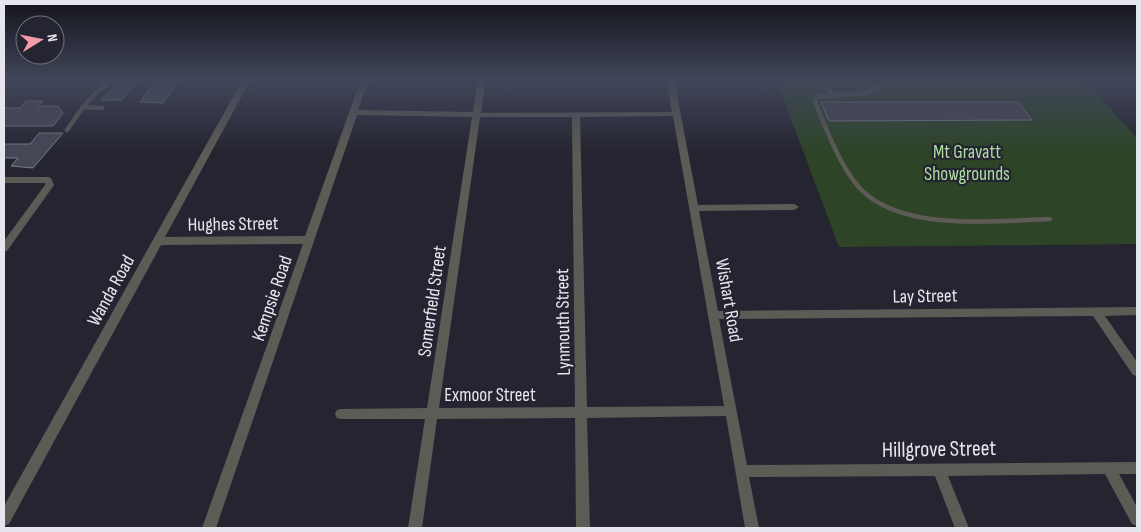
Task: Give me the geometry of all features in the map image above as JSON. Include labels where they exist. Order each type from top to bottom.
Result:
[{"type":"street","name":"Wanda Road","points":[[4,519],[233,104]]},
{"type":"street","name":"Kempsie Road","points":[[209,528],[356,104]]},
{"type":"street","name":"Somerfield Street","points":[[415,528],[478,104]]},
{"type":"street","name":"Wishart Road","points":[[674,104],[752,528]]},
{"type":"street","points":[[353,112],[476,115],[676,114]]},
{"type":"street","name":"Lynmouth Street","points":[[576,115],[583,528]]},
{"type":"street","points":[[4,180],[48,180],[50,185],[4,248]]},
{"type":"street","points":[[694,208],[794,207]]},
{"type":"street","name":"Hughes Street","points":[[157,241],[309,240]]},
{"type":"street","points":[[1096,311],[1137,371]]},
{"type":"street","name":"Lay Street","points":[[713,315],[1137,311]]},
{"type":"street","name":"Exmoor Street","points":[[341,414],[730,411]]},
{"type":"street","points":[[1108,468],[1137,519]]},
{"type":"street","name":"Hillgrove Street","points":[[742,471],[1137,468]]},
{"type":"street","points":[[939,469],[962,528]]},
{"type":"lane","points":[[67,130],[86,104]]},
{"type":"lane","points":[[817,104],[824,123],[854,179],[866,195],[883,205],[934,218],[968,220],[1050,219]]},
{"type":"lane","points":[[83,107],[102,108]]},
{"type":"green space","name":"Mt Gravatt Showgrounds","points":[[785,104],[1106,104],[1137,138],[1137,244],[839,247]]},
{"type":"building","points":[[24,104],[41,104],[39,106],[58,106],[63,113],[53,126],[4,126],[4,108],[20,108]]},
{"type":"building","points":[[822,104],[1019,104],[1032,120],[829,121]]},
{"type":"building","points":[[39,133],[63,133],[33,168],[11,166],[18,158],[4,158],[4,144],[30,144]]}]
